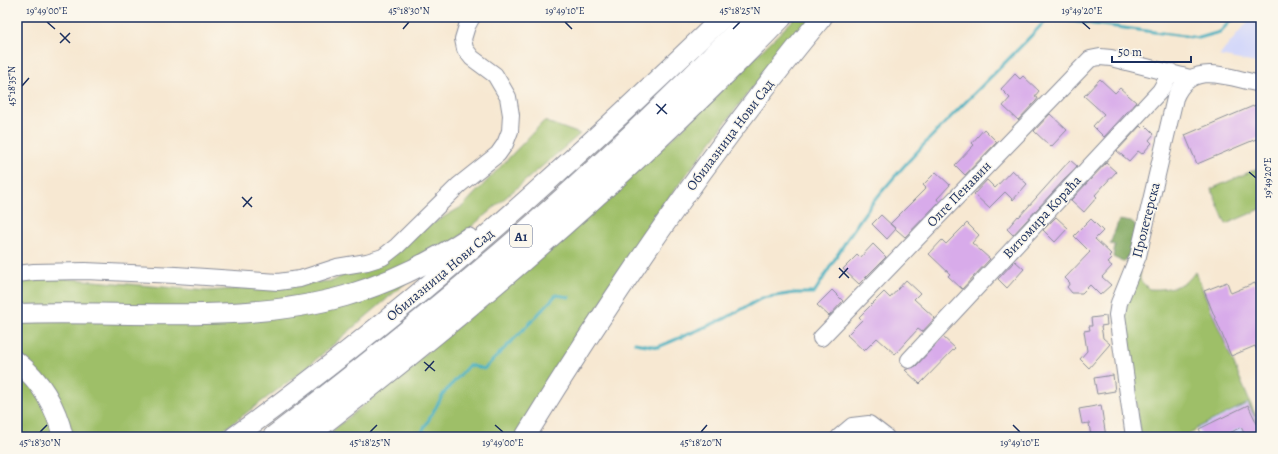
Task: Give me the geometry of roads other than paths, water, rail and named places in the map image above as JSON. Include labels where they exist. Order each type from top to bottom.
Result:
[{"type":"highway","name":"A1","points":[[274,437],[333,391],[528,230],[589,176],[706,64],[752,17]]},
{"type":"highway","name":"A1","points":[[305,437],[491,288],[547,240],[670,127],[781,17]]},
{"type":"main road","name":"Обилазница Нови Сад","points":[[234,437],[289,397],[462,258],[536,193],[723,17]]},
{"type":"main road","name":"Обилазница Нови Сад","points":[[525,437],[662,227],[737,125],[822,17]]},
{"type":"main road","points":[[17,314],[226,312],[280,308],[324,301],[365,289],[418,267],[447,252],[536,193]]},
{"type":"main road","points":[[17,362],[44,391],[57,415],[63,437]]},
{"type":"street","points":[[17,274],[34,272],[93,272],[176,275],[278,282],[300,279],[337,267],[367,262],[383,256],[397,246],[459,186],[498,154],[505,144],[510,131],[511,115],[508,97],[495,75],[472,58],[465,49],[463,39],[467,26],[472,17]]},
{"type":"street","name":"Олге Пенавин","points":[[821,338],[1090,59],[1100,57],[1111,58],[1171,72]]},
{"type":"street","points":[[1171,72],[1190,78],[1196,75],[1211,74],[1261,84]]},
{"type":"street","name":"Витомира Кораћа","points":[[909,360],[1160,91],[1171,72]]},
{"type":"street","name":"Пролетерска","points":[[1134,437],[1117,315],[1119,303],[1138,256],[1176,98],[1179,89],[1190,78]]},
{"type":"street","points":[[839,437],[852,426],[868,424],[886,437]]},
{"type":"waterway","points":[[635,343],[658,347],[726,318],[762,298],[795,293],[814,293],[855,227],[890,181],[1046,20],[1056,19],[1199,38],[1220,32],[1234,17]]},
{"type":"waterway","points":[[419,437],[444,393],[469,365],[484,369],[556,295],[569,297]]}]
